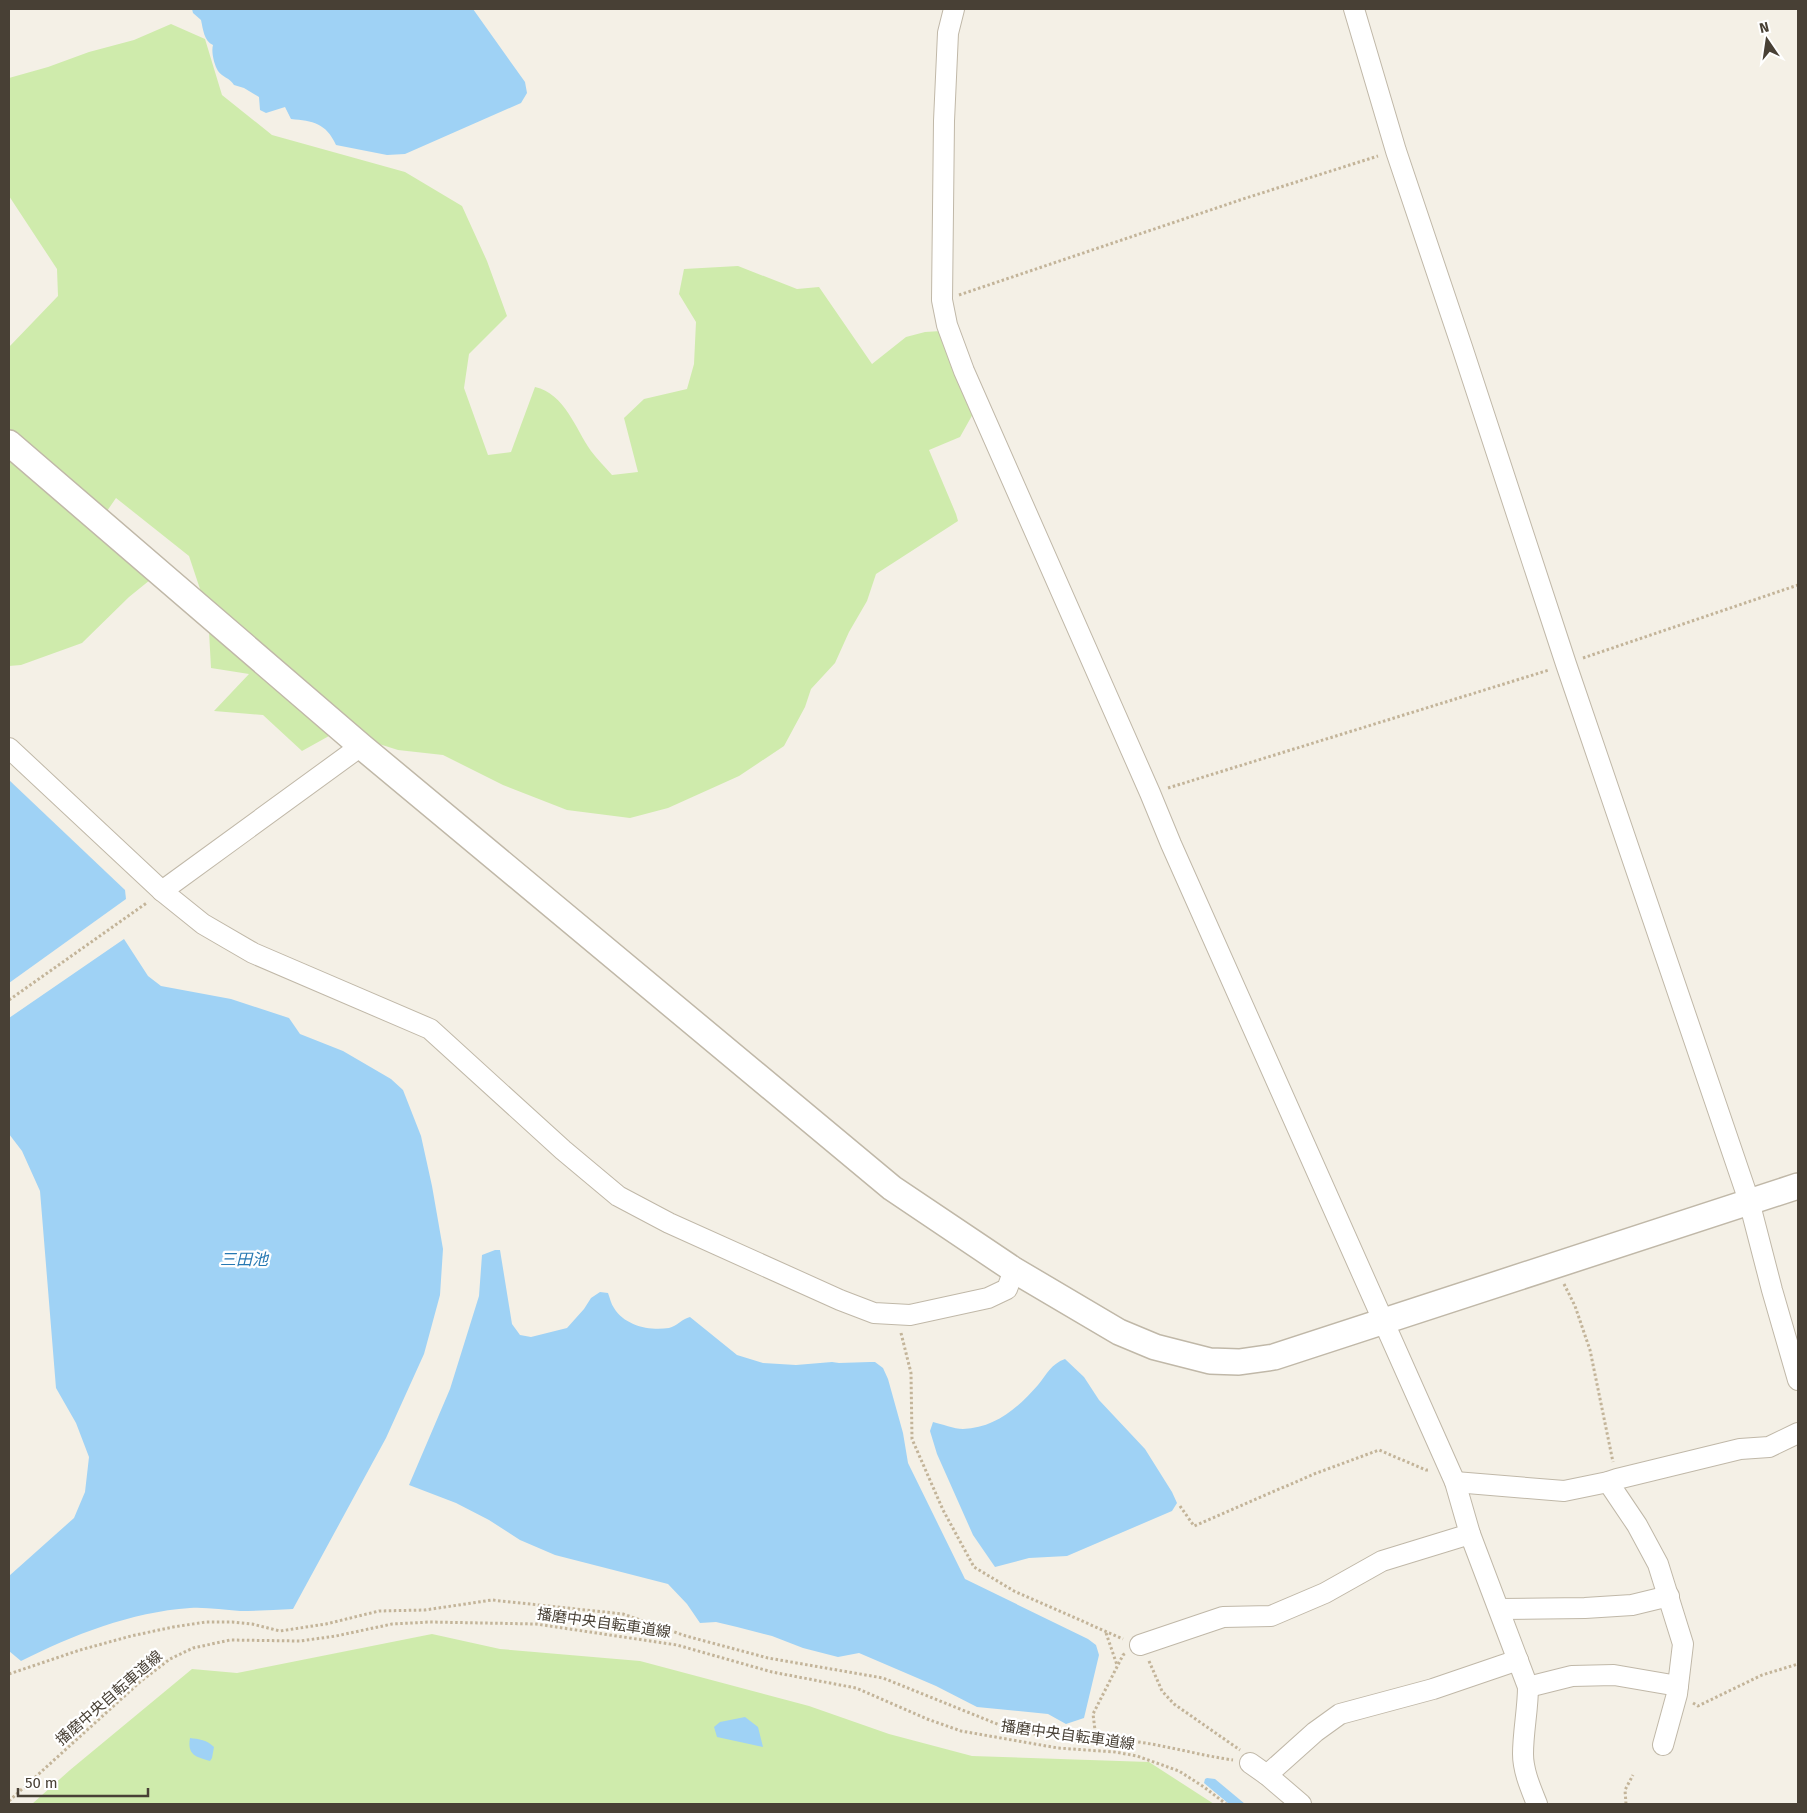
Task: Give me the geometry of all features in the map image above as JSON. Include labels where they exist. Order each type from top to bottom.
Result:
[{"type":"street","points":[[954,9],[948,33],[944,122],[942,300],[947,325],[964,371],[1179,862],[1451,1474],[1470,1534],[1528,1687],[1528,1708],[1523,1756],[1527,1777],[1537,1804]]},
{"type":"street","points":[[1354,9],[1396,151],[1566,664],[1749,1201],[1798,1380]]},
{"type":"street","points":[[9,443],[361,746],[892,1188],[1014,1270],[1118,1332],[1155,1347],[1210,1361],[1239,1362],[1274,1357],[1798,1186]]},
{"type":"street","points":[[162,891],[361,746]]},
{"type":"street","points":[[9,748],[162,891],[203,924],[253,952],[430,1029],[563,1150],[618,1196],[669,1222],[874,1314],[910,1315],[988,1298],[1007,1289],[1014,1270]]},
{"type":"street","points":[[1451,1474],[1564,1491],[1740,1449],[1769,1447],[1798,1433]]},
{"type":"street","points":[[1612,1481],[1654,1556],[1684,1644],[1678,1690],[1663,1745]]},
{"type":"street","points":[[1140,1645],[1223,1617],[1271,1616],[1325,1593],[1382,1561],[1470,1534]]},
{"type":"street","points":[[1499,1609],[1585,1608],[1632,1605],[1669,1596]]},
{"type":"street","points":[[1267,1775],[1315,1732],[1340,1714],[1433,1689],[1518,1660]]},
{"type":"street","points":[[1528,1687],[1572,1676],[1614,1675],[1678,1690]]},
{"type":"street","points":[[1250,1763],[1301,1804]]},
{"type":"path","points":[[942,300],[1246,198],[1396,151]]},
{"type":"path","points":[[1150,793],[1566,664],[1798,585]]},
{"type":"path","points":[[9,1000],[162,891]]},
{"type":"path","points":[[1554,1265],[1575,1306],[1590,1350],[1612,1481]]},
{"type":"path","points":[[9,1674],[80,1650],[173,1627],[206,1622],[232,1622],[252,1624],[280,1631],[326,1624],[378,1611],[425,1610],[492,1600],[623,1614],[686,1636],[768,1658],[883,1678],[1012,1730],[1032,1734],[1130,1740],[1250,1763],[1251,1758],[1174,1704],[1162,1692],[1140,1645],[1014,1591],[974,1567],[943,1510],[912,1439],[911,1373],[896,1314]]},
{"type":"path","points":[[1180,1506],[1194,1526],[1314,1474],[1379,1450],[1426,1470],[1451,1474]]},
{"type":"path","name":"播磨中央自転車道線","points":[[9,1802],[140,1682],[170,1659],[193,1648],[230,1640],[300,1641],[336,1636],[392,1624],[430,1622],[536,1624],[677,1645],[772,1672],[856,1688],[927,1719],[961,1731],[1058,1748],[1114,1752],[1137,1756],[1179,1771],[1226,1804]]},
{"type":"path","points":[[1106,1632],[1117,1665]]},
{"type":"path","points":[[1096,1738],[1093,1714],[1123,1655],[1140,1645]]},
{"type":"path","points":[[1678,1690],[1698,1706],[1762,1675],[1798,1664]]},
{"type":"path","points":[[1626,1804],[1625,1790],[1633,1775]]},
{"type":"green space","points":[[171,24],[205,39],[222,95],[272,135],[405,172],[462,206],[487,261],[507,316],[469,354],[464,388],[488,455],[511,452],[535,387],[545,391],[562,404],[591,451],[612,475],[638,472],[624,418],[644,399],[687,389],[694,364],[696,322],[679,294],[684,269],[738,266],[797,289],[819,287],[872,364],[906,337],[925,332],[941,331],[974,412],[960,437],[929,450],[958,521],[876,574],[867,601],[849,632],[835,663],[811,689],[805,707],[784,746],[739,776],[668,808],[630,818],[567,810],[503,785],[443,755],[398,750],[338,731],[302,751],[263,715],[214,711],[249,674],[211,668],[208,613],[189,556],[116,498],[96,527],[150,580],[129,597],[82,643],[21,665],[9,666],[9,347],[58,296],[57,269],[9,196],[9,78],[48,67],[89,52],[134,40]]},
{"type":"green space","points":[[432,1634],[500,1649],[640,1661],[809,1706],[889,1734],[972,1756],[1149,1762],[1214,1804],[32,1804],[192,1669],[237,1673]]},
{"type":"water","points":[[192,9],[473,9],[525,82],[527,93],[521,103],[405,154],[387,155],[336,145],[328,132],[318,125],[312,122],[291,119],[285,107],[266,113],[260,110],[259,97],[244,88],[234,85],[220,73],[213,58],[213,45],[206,38],[201,20],[193,13]]},
{"type":"water","points":[[9,780],[125,890],[126,899],[9,983]]},
{"type":"water","name":"三田池","points":[[124,939],[148,976],[161,986],[231,999],[289,1018],[300,1034],[343,1051],[391,1079],[403,1090],[421,1136],[432,1186],[443,1249],[440,1295],[424,1354],[386,1438],[293,1609],[240,1611],[190,1608],[146,1614],[103,1626],[61,1642],[21,1661],[9,1651],[9,1576],[74,1518],[85,1492],[89,1457],[76,1423],[56,1388],[40,1191],[22,1151],[9,1134],[9,1018]]},
{"type":"water","points":[[500,1250],[512,1324],[520,1335],[531,1337],[567,1328],[591,1298],[600,1292],[608,1293],[612,1305],[619,1314],[631,1323],[646,1328],[662,1329],[675,1326],[690,1317],[737,1355],[763,1363],[796,1365],[832,1362],[875,1362],[883,1368],[888,1379],[903,1433],[908,1463],[965,1579],[1088,1639],[1096,1645],[1099,1655],[1084,1718],[1066,1724],[1048,1714],[977,1707],[936,1686],[859,1653],[838,1657],[737,1627],[716,1622],[700,1623],[687,1604],[668,1584],[555,1555],[520,1540],[489,1520],[456,1503],[409,1485],[450,1389],[479,1296],[482,1255]]},
{"type":"water","points":[[1065,1359],[1084,1377],[1099,1400],[1145,1449],[1177,1503],[1172,1511],[1067,1556],[1029,1558],[995,1567],[973,1535],[937,1454],[930,1431],[933,1422],[963,1429],[975,1428],[996,1421],[1014,1409],[1053,1367]]},
{"type":"water","points":[[745,1717],[758,1727],[763,1747],[717,1737],[714,1727],[720,1722]]},
{"type":"water","points":[[190,1738],[206,1741],[214,1747],[210,1761],[191,1752]]},
{"type":"water","points":[[1207,1778],[1215,1779],[1245,1804],[1229,1804],[1204,1783]]}]
